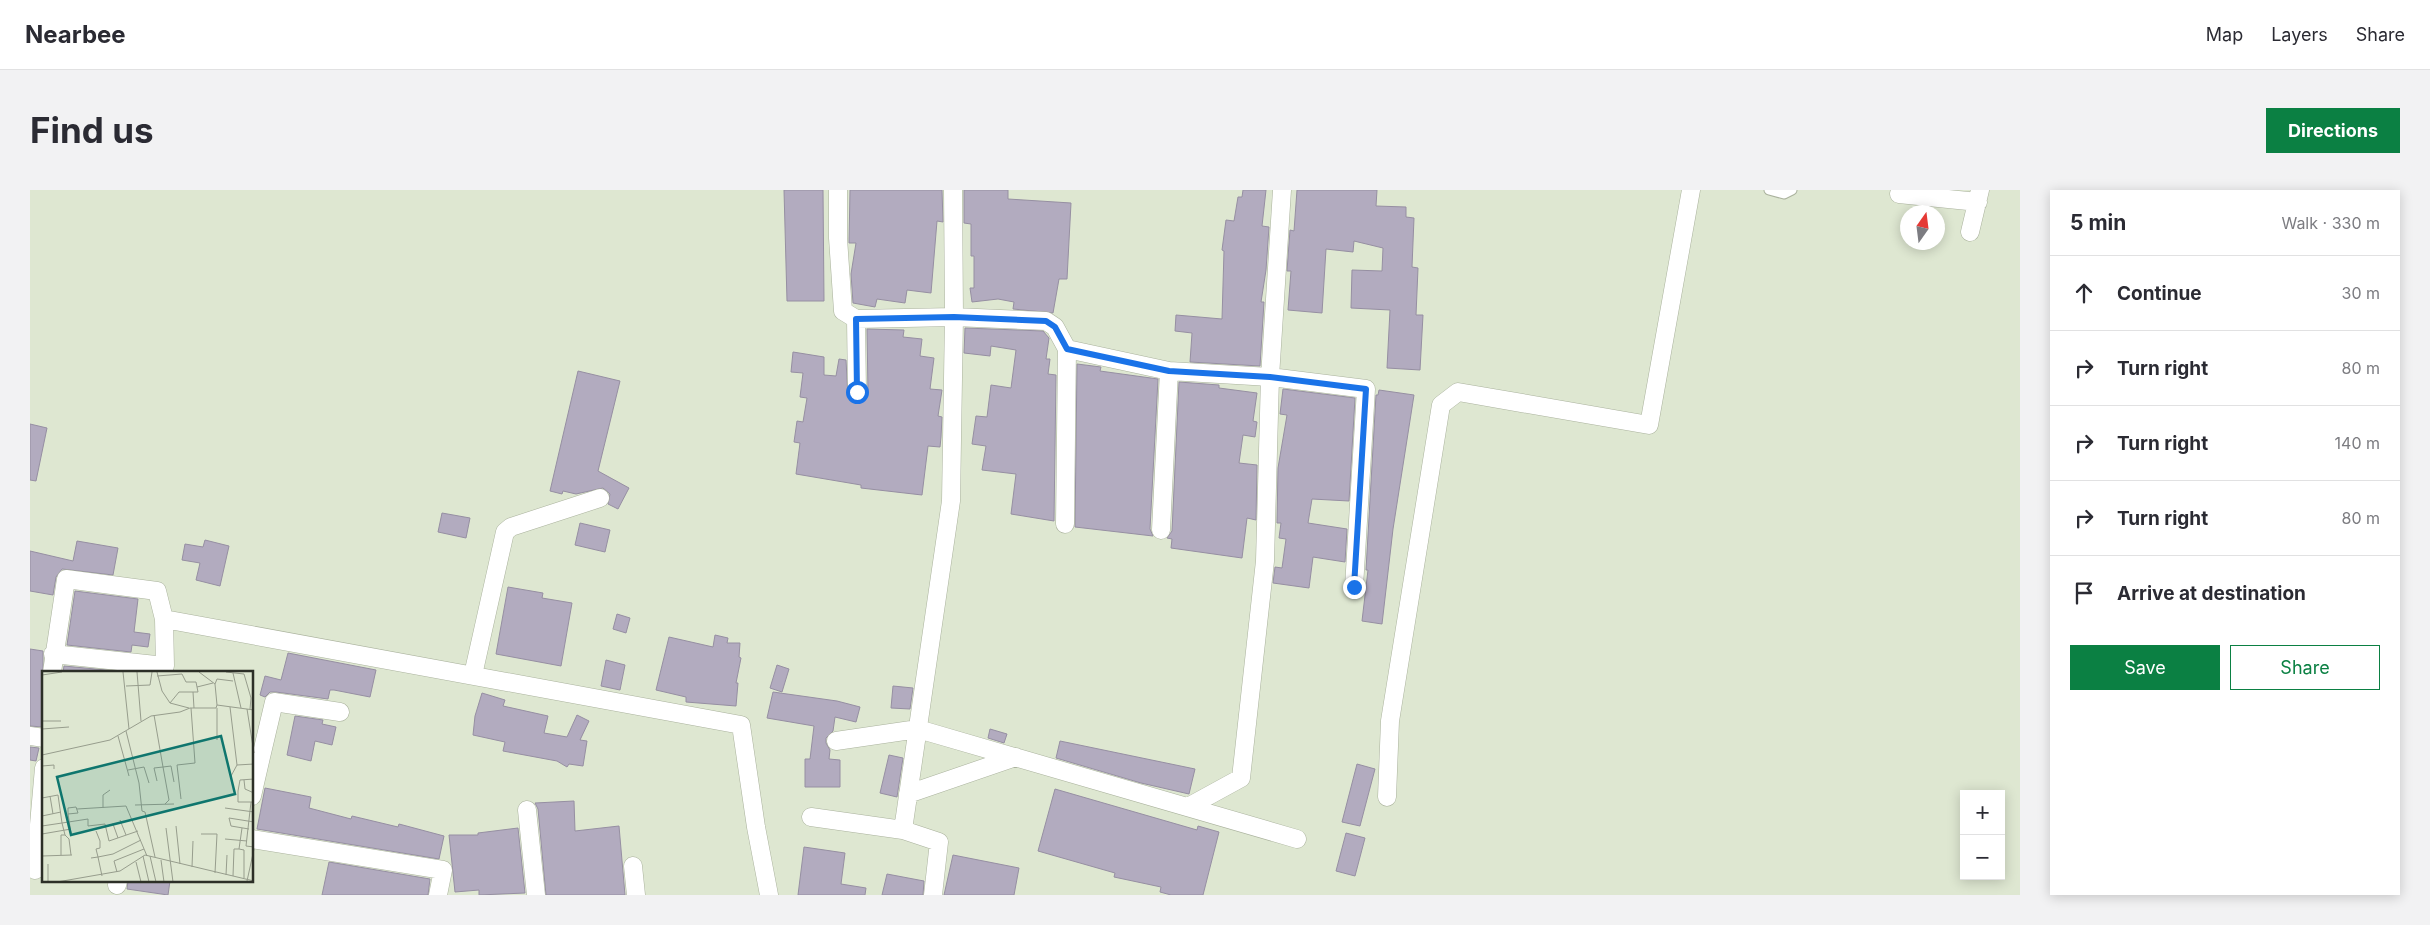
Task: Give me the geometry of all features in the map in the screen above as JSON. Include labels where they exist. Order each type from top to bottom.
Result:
[{"type":"street","points":[[838,190],[838,238],[843,311],[856,319],[954,317],[1046,321],[1055,327],[1067,349],[1065,524]]},
{"type":"street","points":[[903,830],[951,501],[954,317],[953,190]]},
{"type":"street","points":[[1188,807],[1241,778],[1265,561],[1270,377],[1282,190]]},
{"type":"street","points":[[1387,797],[1390,722],[1441,405],[1458,392],[1649,425],[1692,190]]},
{"type":"street","points":[[1899,194],[1979,196],[1970,232]]},
{"type":"street","points":[[856,319],[857,392]]},
{"type":"street","points":[[1067,349],[1169,371],[1270,377],[1366,389],[1354,587]]},
{"type":"street","points":[[1161,530],[1169,371]]},
{"type":"street","points":[[474,675],[506,532],[511,527],[600,498]]},
{"type":"street","points":[[52,671],[53,654],[66,579],[157,590],[164,619],[165,666],[53,654]]},
{"type":"street","points":[[164,619],[741,725],[756,828],[769,895]]},
{"type":"street","points":[[254,780],[257,757],[274,702],[340,712]]},
{"type":"street","points":[[836,741],[918,729],[1297,838]]},
{"type":"street","points":[[908,794],[1004,759],[1016,757]]},
{"type":"street","points":[[35,870],[34,832],[42,781]]},
{"type":"street","points":[[527,810],[536,895]]},
{"type":"street","points":[[811,817],[903,830],[939,842],[933,895]]},
{"type":"street","points":[[254,839],[442,870],[438,895]]},
{"type":"street","points":[[633,866],[636,895]]},
{"type":"lane","points":[[1769,190],[1784,194],[1792,190]]},
{"type":"building","points":[[784,190],[823,190],[824,301],[787,301]]},
{"type":"building","points":[[850,190],[942,190],[943,222],[937,221],[931,293],[907,290],[905,303],[877,299],[875,307],[853,303],[851,274],[856,243],[849,243]]},
{"type":"building","points":[[964,190],[1008,190],[1008,199],[1071,203],[1067,279],[1059,279],[1053,313],[1013,309],[1014,302],[998,299],[972,302],[970,288],[974,288],[974,256],[971,256],[971,224],[964,223]]},
{"type":"building","points":[[1243,190],[1266,190],[1262,226],[1269,227],[1266,270],[1261,302],[1264,302],[1260,366],[1190,362],[1192,333],[1175,331],[1176,315],[1222,319],[1224,251],[1222,250],[1226,220],[1234,221],[1238,197],[1242,197]]},
{"type":"building","points":[[1297,190],[1377,190],[1376,206],[1406,207],[1406,217],[1414,218],[1412,267],[1418,268],[1416,315],[1423,315],[1420,370],[1387,368],[1390,310],[1351,308],[1352,270],[1382,271],[1383,248],[1354,241],[1353,252],[1326,249],[1322,313],[1288,310],[1291,271],[1287,271],[1290,230],[1294,231]]},
{"type":"building","points":[[965,328],[1043,331],[1049,338],[1046,359],[1050,359],[1048,374],[1056,375],[1054,521],[1011,514],[1016,474],[982,470],[986,446],[972,444],[976,416],[987,417],[991,385],[1011,388],[1016,350],[991,346],[990,356],[964,353]]},
{"type":"building","points":[[867,329],[904,330],[903,337],[922,339],[920,356],[934,358],[930,389],[942,390],[938,416],[942,417],[941,437],[940,447],[928,446],[922,495],[861,488],[861,485],[796,474],[800,443],[794,442],[797,421],[803,422],[807,398],[800,397],[803,373],[791,372],[793,352],[824,357],[824,375],[836,376],[839,359],[846,360],[848,397],[852,401],[862,401],[868,392]]},
{"type":"building","points":[[1077,364],[1101,367],[1100,371],[1158,379],[1150,529],[1153,536],[1075,527]]},
{"type":"building","points":[[578,371],[620,381],[598,471],[629,488],[618,509],[608,504],[610,494],[603,488],[576,494],[563,491],[562,494],[550,491]]},
{"type":"building","points":[[1179,382],[1219,385],[1219,388],[1257,393],[1253,421],[1257,422],[1255,437],[1243,435],[1239,463],[1257,465],[1256,520],[1247,518],[1242,558],[1171,548],[1172,539],[1167,538],[1172,531]]},
{"type":"building","points":[[1283,389],[1355,398],[1349,501],[1312,499],[1308,523],[1347,529],[1345,562],[1313,557],[1309,588],[1273,583],[1275,567],[1282,568],[1286,539],[1279,538],[1281,523],[1277,523],[1278,468],[1287,415],[1280,414]]},
{"type":"building","points":[[1379,390],[1414,395],[1393,529],[1382,624],[1362,621],[1368,570],[1366,570],[1376,395],[1378,395]]},
{"type":"building","points":[[30,424],[47,428],[36,481],[30,480]]},
{"type":"building","points":[[442,513],[470,518],[466,538],[438,532]]},
{"type":"building","points":[[580,523],[610,530],[605,552],[575,545]]},
{"type":"building","points":[[205,540],[229,546],[220,586],[196,580],[200,563],[182,560],[185,544],[203,547]]},
{"type":"building","points":[[77,541],[118,548],[113,575],[62,569],[56,577],[53,595],[30,591],[30,551],[73,561]]},
{"type":"building","points":[[508,587],[543,593],[542,598],[572,603],[561,666],[496,654]]},
{"type":"building","points":[[75,591],[138,599],[134,632],[150,634],[148,647],[132,645],[131,652],[67,645]]},
{"type":"building","points":[[617,614],[630,618],[626,633],[613,629]]},
{"type":"building","points":[[715,635],[728,638],[727,643],[740,643],[739,657],[741,658],[736,683],[738,683],[736,706],[686,702],[686,697],[656,690],[669,637],[713,647]]},
{"type":"building","points":[[30,649],[43,651],[43,671],[42,727],[30,726]]},
{"type":"building","points":[[288,653],[376,670],[370,697],[334,690],[330,690],[328,699],[276,692],[270,692],[265,697],[260,695],[265,676],[281,680]]},
{"type":"building","points":[[606,660],[625,665],[620,690],[601,686]]},
{"type":"building","points":[[777,665],[789,669],[782,692],[770,688]]},
{"type":"building","points":[[64,666],[116,671],[63,671]]},
{"type":"building","points":[[893,686],[913,688],[910,709],[891,708]]},
{"type":"building","points":[[773,692],[837,701],[860,707],[856,722],[835,717],[833,731],[826,738],[826,743],[830,750],[829,759],[840,760],[840,787],[805,787],[805,759],[810,759],[814,726],[767,718]]},
{"type":"building","points":[[482,693],[505,700],[503,706],[548,716],[544,733],[567,737],[577,715],[589,721],[580,740],[587,741],[583,766],[569,764],[567,767],[557,761],[503,751],[505,742],[473,735],[475,716]]},
{"type":"building","points":[[295,716],[323,720],[322,724],[336,727],[332,745],[315,741],[311,761],[287,755]]},
{"type":"building","points":[[990,729],[1007,734],[1004,743],[988,738]]},
{"type":"building","points":[[1060,741],[1195,769],[1189,794],[1141,783],[1056,758]]},
{"type":"building","points":[[30,747],[39,748],[36,761],[30,760]]},
{"type":"building","points":[[889,755],[903,758],[897,797],[880,793]]},
{"type":"building","points":[[1357,764],[1375,769],[1360,826],[1342,822]]},
{"type":"building","points":[[265,788],[311,797],[309,808],[351,819],[352,816],[398,827],[399,824],[444,836],[439,859],[257,829]]},
{"type":"building","points":[[1055,789],[1197,830],[1198,826],[1219,832],[1203,895],[1171,895],[1160,892],[1161,887],[1114,877],[1115,873],[1038,851]]},
{"type":"building","points":[[574,801],[575,831],[619,826],[625,895],[546,895],[538,809],[535,803]]},
{"type":"building","points":[[518,828],[525,893],[479,895],[479,890],[455,892],[449,835],[478,835],[478,833]]},
{"type":"building","points":[[1346,833],[1365,838],[1355,876],[1336,871]]},
{"type":"building","points":[[804,847],[845,853],[841,884],[866,888],[865,895],[798,895]]},
{"type":"building","points":[[953,855],[1019,868],[1014,895],[944,895]]},
{"type":"building","points":[[329,862],[430,879],[428,895],[322,895]]},
{"type":"building","points":[[887,874],[924,881],[923,895],[882,895]]},
{"type":"building","points":[[128,882],[170,882],[168,895],[127,889]]},
{"type":"route","points":[[857,392],[856,319],[954,317],[1046,321],[1055,327],[1067,349],[1169,371],[1270,377],[1366,389],[1354,587]]}]
